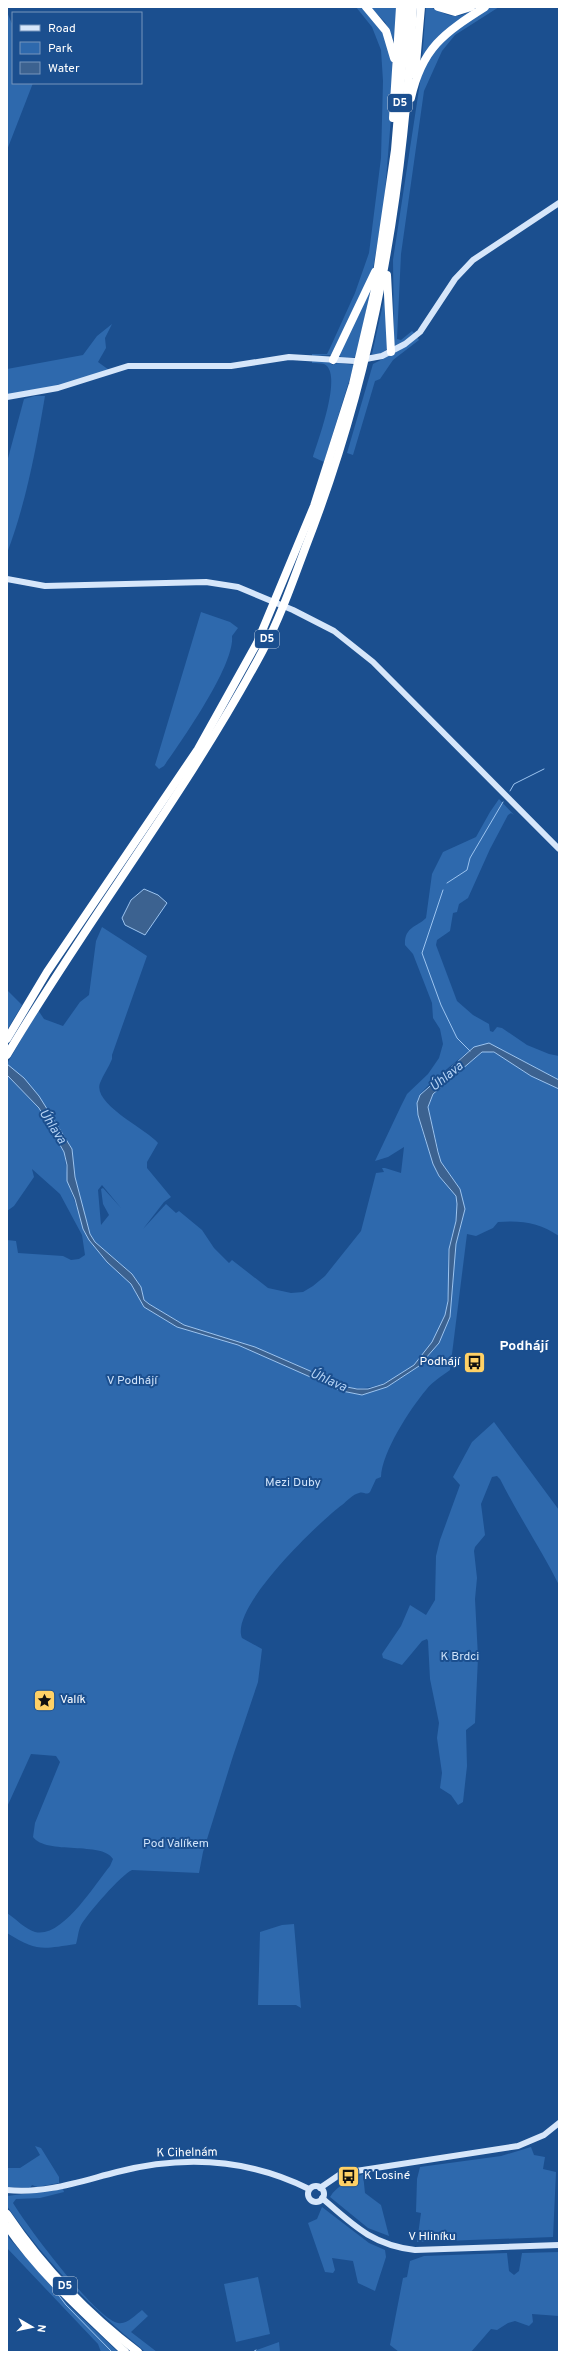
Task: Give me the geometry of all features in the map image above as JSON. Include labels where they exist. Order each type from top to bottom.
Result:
[{"type":"highway","points":[[366,7],[380,22],[390,41],[394,67],[394,109]]},
{"type":"highway","points":[[389,199],[400,7]]},
{"type":"highway","name":"D5","points":[[382,266],[399,110],[407,7]]},
{"type":"highway","name":"D5","points":[[7,1039],[202,755],[263,649],[316,522],[342,446],[367,355],[403,136],[413,7]]},
{"type":"highway","points":[[412,95],[421,7]]},
{"type":"highway","points":[[438,7],[455,12],[471,7]]},
{"type":"highway","points":[[403,136],[418,73],[429,51],[442,37],[485,7]]},
{"type":"highway","points":[[382,266],[391,352]]},
{"type":"highway","points":[[333,360],[382,266]]},
{"type":"highway","name":"D5","points":[[7,1055],[31,1006]]},
{"type":"highway","name":"D5","points":[[7,2214],[35,2251],[69,2290],[138,2352]]},
{"type":"highway","name":"D5","points":[[7,2226],[48,2277],[83,2314],[127,2352]]},
{"type":"street","points":[[7,397],[58,388],[128,366],[231,366],[289,357],[344,361],[364,360],[382,356],[411,340],[427,324],[455,280],[473,260],[559,203]]},
{"type":"street","points":[[7,579],[45,586],[206,582],[238,587],[292,610],[334,631],[373,662],[559,849]]},
{"type":"street","points":[[320,2188],[339,2175],[356,2171],[518,2146],[544,2135],[559,2123]]},
{"type":"street","name":"K Cihelnám","points":[[8,2190],[39,2190],[64,2186],[139,2167],[171,2162],[202,2161],[260,2169],[286,2178],[309,2189],[308,2196],[312,2200],[318,2201],[322,2198]]},
{"type":"street","points":[[309,2189],[313,2186],[320,2188],[323,2192],[322,2198]]},
{"type":"street","name":"V Hliníku","points":[[322,2198],[360,2230],[377,2241],[397,2248],[415,2250],[559,2245]]},
{"type":"green space","points":[[356,7],[363,7],[380,26],[392,57],[393,93],[384,204],[373,269],[331,355],[312,356],[312,354],[327,354],[355,293],[369,253],[381,158],[383,81],[381,50],[372,27]]},
{"type":"green space","points":[[370,7],[397,7],[396,45],[385,22]]},
{"type":"green space","points":[[426,7],[433,8],[453,16],[458,16],[481,7],[422,60]]},
{"type":"green space","points":[[489,7],[499,7],[455,35],[442,51],[424,91],[401,254],[397,339],[401,340],[412,331],[415,334],[397,347],[394,346],[393,260],[421,76],[431,53],[458,28]]},
{"type":"green space","points":[[7,12],[12,24],[12,84],[33,84],[7,150]]},
{"type":"green space","points":[[371,288],[356,357],[342,358],[339,355]]},
{"type":"green space","points":[[386,290],[387,349],[381,354],[372,354]]},
{"type":"green space","points":[[112,324],[105,338],[106,348],[98,362],[109,370],[50,390],[7,397],[7,369],[83,355],[97,336]]},
{"type":"green space","points":[[417,337],[419,340],[393,360],[380,379],[375,381],[353,455],[347,453],[373,364],[400,350]]},
{"type":"green space","points":[[312,360],[330,362],[332,365],[338,363],[354,365],[324,462],[313,457],[328,409],[331,380],[329,370],[324,364],[312,363]]},
{"type":"green space","points":[[35,396],[45,396],[25,495],[7,553],[7,462],[24,399]]},
{"type":"green space","points":[[201,612],[230,622],[238,628],[232,636],[231,649],[217,683],[183,739],[164,766],[159,769],[155,765]]},
{"type":"green space","points":[[499,799],[514,815],[511,813],[508,815],[490,849],[468,898],[459,904],[457,912],[453,913],[450,931],[437,940],[436,945],[457,1001],[473,1015],[489,1024],[490,1031],[493,1032],[497,1027],[502,1028],[527,1045],[549,1054],[559,1056],[559,1080],[506,1052],[474,1047],[437,1078],[419,1096],[417,1112],[430,1153],[439,1176],[455,1194],[457,1203],[457,1216],[449,1248],[447,1307],[440,1330],[432,1344],[421,1358],[394,1379],[379,1385],[363,1388],[347,1387],[255,1347],[184,1325],[149,1304],[144,1300],[141,1287],[132,1274],[95,1242],[90,1234],[75,1177],[72,1149],[52,1116],[7,1064],[38,1010],[44,1019],[63,1026],[80,1002],[89,995],[96,941],[102,927],[147,956],[112,1055],[112,1059],[100,1083],[100,1091],[104,1099],[112,1108],[158,1143],[147,1162],[147,1168],[171,1197],[164,1202],[143,1229],[166,1204],[176,1213],[179,1211],[202,1230],[214,1248],[229,1263],[232,1260],[268,1288],[291,1293],[303,1292],[325,1276],[361,1231],[376,1173],[384,1172],[382,1168],[385,1168],[401,1173],[404,1147],[388,1157],[375,1161],[407,1094],[428,1074],[439,1058],[443,1044],[440,1029],[433,1018],[432,1003],[413,954],[405,945],[405,939],[412,928],[426,918],[432,874],[443,852],[476,837]],"holes":[[[102,1185],[121,1208],[103,1188],[101,1189],[103,1204],[109,1215],[101,1225],[98,1190]]]},
{"type":"green space","points":[[7,990],[22,1005],[7,1030]]},
{"type":"green space","points":[[488,1051],[498,1054],[531,1076],[559,1089],[559,1236],[538,1225],[523,1222],[498,1222],[493,1228],[476,1236],[467,1234],[450,1370],[428,1387],[405,1419],[391,1443],[381,1477],[376,1479],[370,1492],[367,1494],[361,1493],[352,1496],[315,1529],[278,1567],[262,1587],[249,1607],[242,1624],[242,1638],[262,1649],[258,1682],[203,1852],[199,1873],[132,1870],[113,1886],[85,1919],[80,1927],[76,1944],[40,1948],[17,1939],[7,1933],[7,1913],[31,1931],[45,1932],[56,1927],[67,1919],[87,1897],[110,1866],[113,1859],[107,1854],[98,1850],[50,1846],[33,1837],[35,1823],[60,1762],[56,1756],[31,1754],[7,1807],[7,1240],[16,1241],[18,1253],[63,1256],[71,1260],[79,1259],[85,1255],[82,1235],[60,1194],[32,1169],[34,1177],[14,1206],[7,1211],[7,1075],[39,1108],[64,1152],[69,1186],[89,1240],[107,1262],[131,1284],[144,1307],[177,1327],[238,1345],[342,1391],[362,1395],[387,1387],[419,1366],[430,1354],[450,1317],[456,1244],[465,1209],[460,1189],[441,1162],[428,1107],[433,1094],[482,1052]]},
{"type":"green space","name":"K Brdci","points":[[494,1422],[559,1510],[559,1585],[500,1479],[497,1476],[492,1477],[481,1504],[485,1535],[475,1547],[474,1551],[477,1578],[475,1599],[478,1657],[475,1723],[466,1730],[467,1766],[463,1802],[458,1805],[451,1795],[440,1788],[442,1773],[437,1738],[439,1723],[430,1679],[427,1639],[422,1641],[402,1665],[383,1658],[382,1654],[401,1626],[410,1605],[426,1615],[435,1600],[436,1556],[440,1540],[460,1485],[453,1477],[472,1442]]},
{"type":"green space","points":[[294,1924],[301,2008],[296,2005],[258,2005],[260,1932],[282,1925]]},
{"type":"green space","points":[[35,2146],[41,2148],[59,2177],[59,2183],[37,2187],[32,2185],[30,2188],[7,2187],[7,2166],[8,2168],[20,2168],[40,2155]]},
{"type":"green space","points":[[531,2147],[534,2155],[545,2157],[543,2169],[556,2172],[553,2237],[417,2242],[421,2213],[416,2212],[417,2179],[420,2167],[501,2156]]},
{"type":"green space","points":[[363,2174],[365,2193],[381,2205],[389,2236],[368,2228],[330,2197],[340,2186]]},
{"type":"green space","points":[[63,2189],[64,2192],[40,2198],[16,2199],[13,2203],[62,2270],[94,2306],[108,2318],[118,2323],[125,2323],[142,2310],[148,2316],[131,2332],[157,2352],[145,2352],[86,2300],[37,2246],[7,2206],[7,2196]]},
{"type":"green space","points":[[322,2207],[369,2243],[385,2250],[386,2257],[375,2291],[358,2283],[353,2261],[332,2258],[335,2270],[333,2273],[325,2272],[308,2223],[317,2219]]},
{"type":"green space","points":[[7,2233],[9,2238],[67,2304],[118,2352],[101,2352],[98,2344],[7,2248]]},
{"type":"green space","points":[[559,2252],[559,2316],[532,2314],[533,2322],[529,2326],[515,2321],[508,2323],[497,2330],[491,2329],[471,2352],[399,2352],[390,2345],[403,2278],[407,2277],[410,2261],[424,2256],[507,2253],[509,2271],[514,2275],[519,2271],[522,2253]]},
{"type":"green space","points":[[258,2277],[270,2334],[236,2342],[224,2284]]},
{"type":"green space","points":[[279,2342],[280,2352],[251,2352]]},
{"type":"water","points":[[144,889],[158,895],[167,903],[145,935],[125,925],[122,918],[131,900]]},
{"type":"water","name":"Úhlava","points":[[489,1043],[559,1080],[559,1089],[531,1076],[494,1052],[482,1052],[433,1094],[428,1107],[438,1152],[441,1162],[460,1189],[465,1209],[456,1244],[450,1317],[439,1343],[419,1366],[387,1387],[362,1395],[342,1391],[238,1345],[177,1327],[144,1307],[131,1284],[107,1262],[89,1240],[83,1229],[75,1199],[67,1181],[67,1165],[64,1152],[39,1108],[7,1075],[7,1064],[24,1078],[39,1096],[72,1149],[75,1177],[90,1234],[95,1242],[132,1274],[141,1287],[144,1300],[184,1325],[255,1347],[347,1387],[368,1389],[384,1384],[414,1365],[432,1342],[445,1315],[448,1301],[449,1249],[456,1221],[456,1196],[439,1176],[433,1164],[418,1115],[417,1103],[420,1095],[474,1047]]},
{"type":"waterway","points":[[510,791],[514,784],[544,769]]},
{"type":"waterway","points":[[447,883],[467,870],[470,858],[503,802]]},
{"type":"waterway","points":[[443,890],[422,953],[441,1005],[457,1038],[470,1051]]},
{"type":"waterway","points":[[57,2293],[66,2305],[112,2352]]},
{"type":"place","name":"Podhájí","points":[[475,1362]]},
{"type":"place","name":"Valík","points":[[45,1700]]},
{"type":"place","name":"K Losiné","points":[[349,2176]]},
{"type":"district","name":"Podhájí","points":[[524,1346]]},
{"type":"park label","name":"V Podhájí","points":[[132,1381]]},
{"type":"park label","name":"Mezi Duby","points":[[293,1483]]},
{"type":"park label","name":"Pod Valíkem","points":[[176,1844]]}]
